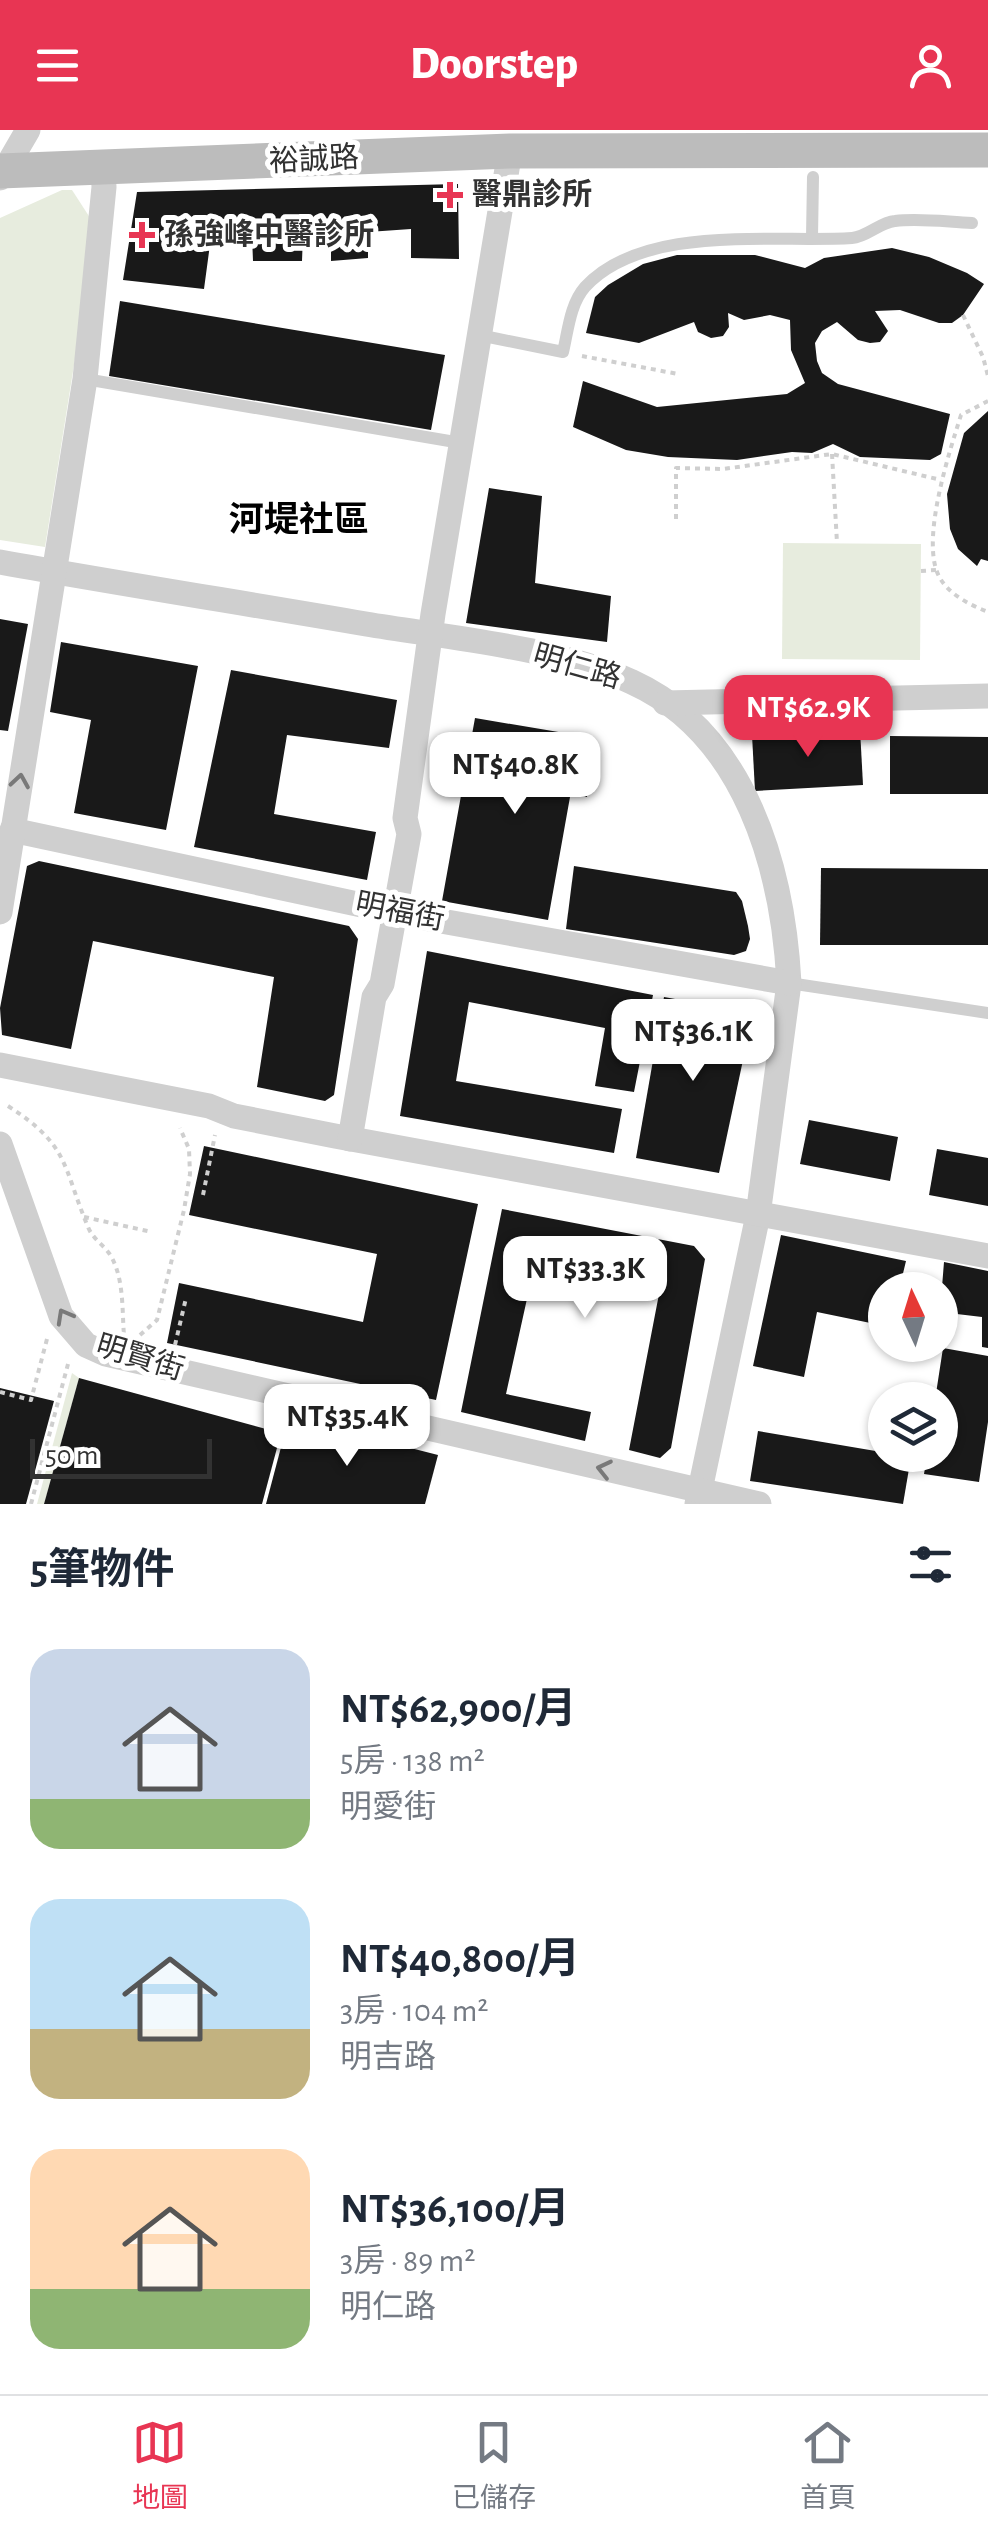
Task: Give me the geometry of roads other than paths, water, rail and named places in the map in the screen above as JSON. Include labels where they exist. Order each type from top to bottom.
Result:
[{"type":"street","points":[[1,174],[28,130]]},
{"type":"street","name":"裕誠路","points":[[1,174],[510,151],[926,140],[988,150]]},
{"type":"street","points":[[350,1138],[374,997],[369,980],[388,911],[395,830],[406,818],[430,634],[510,151]]},
{"type":"street","points":[[0,912],[85,379],[103,169]]},
{"type":"street","name":"明仁路","points":[[0,562],[430,634],[598,670],[633,682],[665,703],[700,732],[723,759],[762,832],[787,946],[789,982],[758,1215],[698,1498]]},
{"type":"street","points":[[665,703],[988,696]]},
{"type":"street","name":"明福街","points":[[12,830],[388,911],[789,982]]},
{"type":"street","points":[[0,1065],[350,1138],[988,1256]]},
{"type":"street","points":[[0,1074],[35,1080],[68,1079]]},
{"type":"street","name":"明賢街","points":[[0,1144],[61,1316],[86,1345],[106,1354],[698,1498]]},
{"type":"street","points":[[698,1498],[760,1504]]},
{"type":"lane","points":[[812,177],[812,237]]},
{"type":"lane","points":[[479,335],[563,352],[573,308],[584,288],[609,269],[656,247],[812,237],[857,238],[891,221],[972,223]]},
{"type":"lane","points":[[85,379],[461,443]]},
{"type":"lane","points":[[789,982],[988,1013]]},
{"type":"place","name":"醫鼎診所","points":[[450,195]]},
{"type":"place","name":"孫強峰中醫診所","points":[[142,235]]},
{"type":"district","name":"河堤社區","points":[[299,520]]}]
